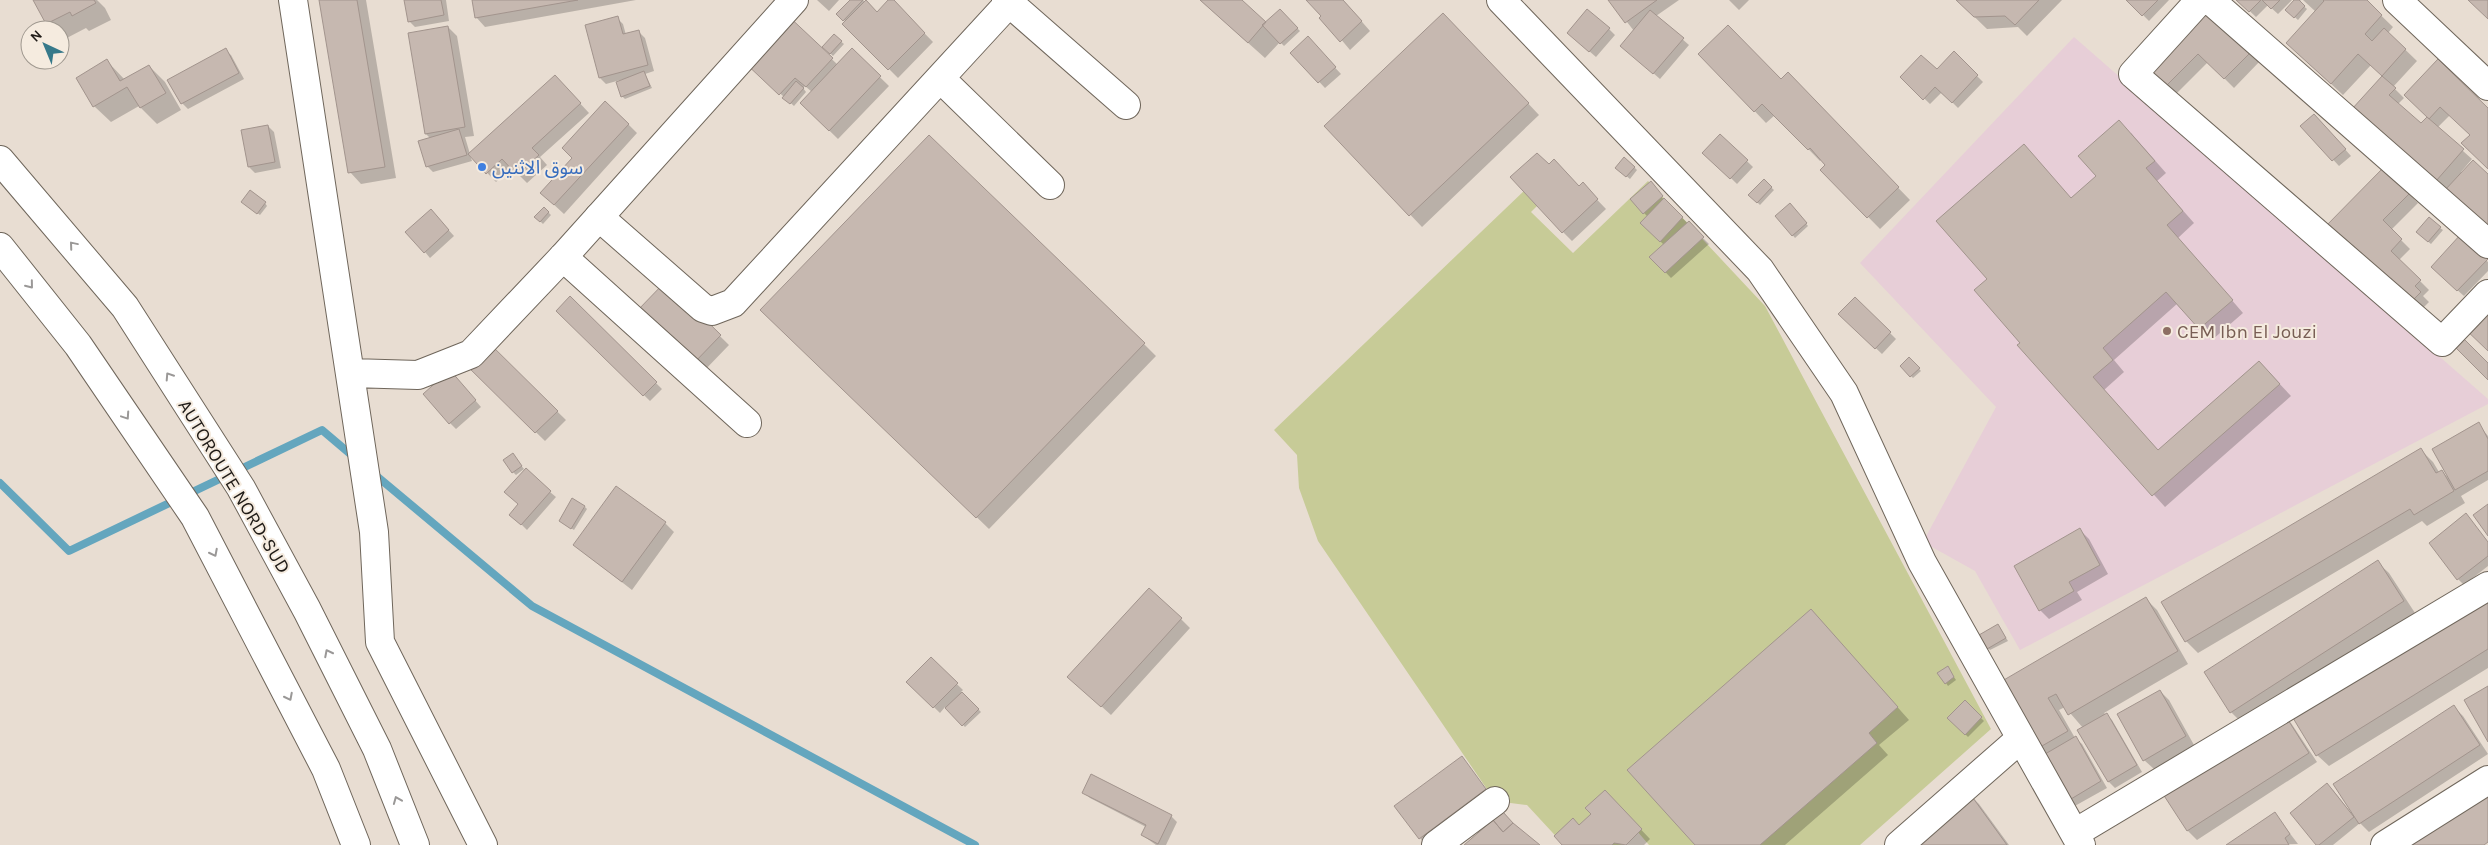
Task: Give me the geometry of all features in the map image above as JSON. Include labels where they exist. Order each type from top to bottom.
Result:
[{"type":"main road","points":[[292,0],[374,532],[380,642],[483,845]]},
{"type":"main road","points":[[351,373],[418,375],[471,354],[563,257],[794,0]]},
{"type":"main road","points":[[1501,0],[1760,270],[1844,393],[1922,562],[2078,839],[2488,586]]},
{"type":"main road","points":[[2200,0],[2132,74],[2442,342],[2488,294]]},
{"type":"main road","points":[[2210,0],[2488,244]]},
{"type":"main road","points":[[2397,0],[2488,86]]},
{"type":"main road","points":[[599,217],[703,308],[712,311],[733,303],[940,78],[1007,2],[1126,105]]},
{"type":"main road","points":[[940,78],[1050,185]]},
{"type":"main road","name":"AUTOROUTE NORD-SUD","points":[[0,160],[125,307],[240,488],[307,610],[377,749],[415,845]]},
{"type":"main road","points":[[0,247],[78,346],[195,517],[326,769],[356,845]]},
{"type":"main road","points":[[563,257],[747,422]]},
{"type":"main road","points":[[1899,845],[2020,739]]},
{"type":"main road","points":[[2385,845],[2488,780]]},
{"type":"main road","points":[[1436,845],[1495,801]]},
{"type":"shaded area","name":"CEM Ibn El Jouzi","points":[[2074,37],[2488,399],[2488,404],[2020,650],[1975,571],[1923,542],[1996,407],[1860,263]]},
{"type":"green space","points":[[1550,166],[1561,182],[1531,212],[1573,253],[1648,181],[1765,306],[1991,729],[1860,845],[1649,845],[1637,831],[1623,845],[1564,845],[1527,805],[1495,801],[1318,541],[1299,488],[1297,455],[1274,430]]},
{"type":"building","points":[[33,0],[94,0],[96,3],[72,16],[70,12],[54,20],[44,20]]},
{"type":"building","points":[[319,0],[357,0],[385,167],[348,173]]},
{"type":"building","points":[[404,0],[441,0],[444,15],[408,22]]},
{"type":"building","points":[[472,0],[578,0],[475,18]]},
{"type":"building","points":[[850,0],[863,0],[843,21],[836,14]]},
{"type":"building","points":[[866,0],[877,12],[888,0],[894,0],[925,33],[888,70],[842,24]]},
{"type":"building","points":[[1200,0],[1242,0],[1266,22],[1248,43]]},
{"type":"building","points":[[1306,0],[1343,0],[1362,21],[1340,42],[1319,18],[1321,16]]},
{"type":"building","points":[[1608,0],[1657,0],[1625,23]]},
{"type":"building","points":[[1956,0],[2039,0],[2015,25],[2005,16],[1974,17]]},
{"type":"building","points":[[2126,0],[2158,0],[2142,16]]},
{"type":"building","points":[[2197,0],[2253,50],[2224,79],[2198,54],[2161,91],[2136,66]]},
{"type":"building","points":[[2236,0],[2261,0],[2249,12]]},
{"type":"building","points":[[2262,0],[2280,0],[2271,9]]},
{"type":"building","points":[[2294,0],[2299,0],[2305,6],[2294,18],[2285,10]]},
{"type":"building","points":[[2323,0],[2367,0],[2382,15],[2365,34],[2372,41],[2384,28],[2406,49],[2382,76],[2358,54],[2331,84],[2286,43]]},
{"type":"building","points":[[2468,0],[2488,0],[2488,19]]},
{"type":"building","points":[[1280,9],[1298,28],[1280,44],[1262,25]]},
{"type":"building","points":[[1587,9],[1610,28],[1589,52],[1567,33]]},
{"type":"building","points":[[1650,10],[1684,38],[1653,74],[1620,46]]},
{"type":"building","points":[[784,12],[833,58],[806,87],[795,78],[779,95],[742,60]]},
{"type":"building","points":[[1443,13],[1529,103],[1409,216],[1324,126]]},
{"type":"building","points":[[618,16],[623,34],[639,30],[648,65],[599,78],[585,25]]},
{"type":"building","points":[[1728,25],[1781,79],[1788,72],[1899,187],[1867,218],[1820,170],[1825,165],[1810,148],[1808,150],[1762,104],[1754,112],[1698,54]]},
{"type":"building","points":[[448,26],[465,127],[425,134],[408,33]]},
{"type":"building","points":[[834,34],[842,41],[830,54],[822,47]]},
{"type":"building","points":[[1308,36],[1336,67],[1318,83],[1290,53]]},
{"type":"building","points":[[226,48],[239,73],[181,104],[167,80]]},
{"type":"building","points":[[852,48],[881,76],[829,131],[800,103]]},
{"type":"building","points":[[1954,51],[1978,75],[1952,103],[1935,87],[1923,100],[1900,77],[1921,55],[1937,69]]},
{"type":"building","points":[[107,59],[120,81],[149,65],[166,93],[140,108],[127,87],[93,107],[76,78]]},
{"type":"building","points":[[2438,59],[2488,108],[2488,169],[2461,143],[2470,135],[2440,107],[2429,119],[2404,95]]},
{"type":"building","points":[[644,71],[650,86],[621,97],[616,82]]},
{"type":"building","points":[[555,75],[581,103],[532,148],[539,155],[517,175],[502,159],[486,174],[468,154]]},
{"type":"building","points":[[2382,76],[2396,88],[2389,95],[2421,123],[2427,117],[2464,149],[2436,181],[2352,109]]},
{"type":"building","points":[[796,81],[804,88],[790,104],[782,98]]},
{"type":"building","points":[[605,101],[629,124],[554,205],[540,193],[572,158],[562,148]]},
{"type":"building","points":[[2314,114],[2346,149],[2332,161],[2300,126]]},
{"type":"building","points":[[2119,120],[2155,161],[2146,168],[2183,211],[2167,225],[2233,300],[2199,329],[2166,292],[2103,348],[2113,360],[2093,377],[2158,450],[2259,361],[2280,384],[2152,496],[2017,345],[2020,343],[1974,290],[1987,279],[1936,221],[2024,144],[2071,198],[2096,176],[2078,156]]},
{"type":"building","points":[[268,125],[275,162],[248,167],[241,130]]},
{"type":"building","points":[[459,129],[467,155],[426,167],[418,141]]},
{"type":"building","points":[[1720,134],[1748,160],[1730,179],[1702,153]]},
{"type":"building","points":[[929,135],[1145,343],[976,518],[760,310]]},
{"type":"building","points":[[1537,153],[1549,164],[1554,159],[1579,186],[1583,182],[1598,199],[1562,233],[1510,177]]},
{"type":"building","points":[[1624,157],[1635,167],[1626,177],[1615,168]]},
{"type":"building","points":[[2473,160],[2488,174],[2488,225],[2485,228],[2445,190]]},
{"type":"building","points":[[2384,167],[2410,193],[2383,220],[2402,239],[2391,251],[2421,280],[2415,286],[2421,292],[2411,302],[2324,228]]},
{"type":"building","points":[[1764,179],[1772,187],[1757,203],[1748,195]]},
{"type":"building","points":[[1651,181],[1663,196],[1643,214],[1630,199]]},
{"type":"building","points":[[250,190],[266,202],[257,214],[241,202]]},
{"type":"building","points":[[1664,198],[1683,217],[1660,242],[1640,223]]},
{"type":"building","points":[[1790,203],[1807,223],[1792,236],[1775,216]]},
{"type":"building","points":[[544,207],[549,212],[540,222],[534,217]]},
{"type":"building","points":[[431,209],[449,230],[424,253],[405,232]]},
{"type":"building","points":[[2429,217],[2441,227],[2428,242],[2416,232]]},
{"type":"building","points":[[1689,221],[1704,237],[1665,273],[1649,257]]},
{"type":"building","points":[[2461,234],[2488,259],[2457,291],[2431,267]]},
{"type":"building","points":[[666,281],[721,335],[692,365],[637,311]]},
{"type":"building","points":[[570,296],[657,382],[643,396],[556,311]]},
{"type":"building","points":[[1855,297],[1891,332],[1875,349],[1838,314]]},
{"type":"building","points":[[2488,298],[2488,351],[2462,326]]},
{"type":"building","points":[[2453,328],[2488,363],[2488,380],[2445,337]]},
{"type":"building","points":[[486,340],[558,411],[535,433],[464,363]]},
{"type":"building","points":[[1909,357],[1920,368],[1910,377],[1900,366]]},
{"type":"building","points":[[450,370],[476,400],[449,424],[423,394]]},
{"type":"building","points":[[2479,422],[2488,439],[2488,471],[2455,490],[2432,449]]},
{"type":"building","points":[[2421,448],[2436,473],[2442,470],[2454,491],[2414,515],[2410,509],[2185,642],[2161,602]]},
{"type":"building","points":[[513,453],[522,466],[512,473],[503,460]]},
{"type":"building","points":[[526,468],[551,491],[521,525],[509,515],[518,504],[504,492]]},
{"type":"building","points":[[616,486],[666,522],[622,582],[573,545]]},
{"type":"building","points":[[572,498],[585,506],[571,529],[559,521]]},
{"type":"building","points":[[2488,504],[2488,536],[2473,515]]},
{"type":"building","points":[[2466,513],[2488,542],[2488,556],[2457,580],[2429,543]]},
{"type":"building","points":[[2080,528],[2100,565],[2069,582],[2074,591],[2039,611],[2014,566]]},
{"type":"building","points":[[2378,560],[2404,601],[2230,713],[2204,672]]},
{"type":"building","points":[[1149,588],[1182,618],[1101,707],[1067,677]]},
{"type":"building","points":[[2146,597],[2178,651],[2068,715],[2056,694],[2048,698],[2068,731],[2035,750],[1997,684]]},
{"type":"building","points":[[2488,597],[2488,649],[2316,756],[2290,713]]},
{"type":"building","points":[[1811,609],[1898,707],[1869,733],[1877,743],[1760,845],[1695,845],[1627,770]]},
{"type":"building","points":[[1998,624],[2006,638],[1987,649],[1979,635]]},
{"type":"building","points":[[931,657],[958,683],[933,708],[906,682]]},
{"type":"building","points":[[1948,666],[1954,677],[1945,684],[1937,673]]},
{"type":"building","points":[[2488,686],[2488,742],[2464,700]]},
{"type":"building","points":[[2160,690],[2186,736],[2143,761],[2117,714]]},
{"type":"building","points":[[962,692],[979,709],[962,726],[945,708]]},
{"type":"building","points":[[1965,700],[1982,717],[1965,735],[1947,718]]},
{"type":"building","points":[[2454,705],[2480,745],[2359,824],[2333,784]]},
{"type":"building","points":[[2283,712],[2309,753],[2187,831],[2161,791]]},
{"type":"building","points":[[2107,713],[2137,765],[2108,782],[2077,730]]},
{"type":"building","points":[[2076,736],[2101,781],[2066,802],[2040,757]]},
{"type":"building","points":[[1462,756],[1486,789],[1419,839],[1394,806]]},
{"type":"building","points":[[1091,774],[1172,815],[1158,844],[1141,835],[1146,825],[1082,793]]},
{"type":"building","points":[[2327,783],[2354,817],[2319,845],[2316,845],[2290,813]]},
{"type":"building","points":[[2488,788],[2488,842],[2484,845],[2396,845]]},
{"type":"building","points":[[1605,790],[1642,829],[1626,845],[1614,843],[1612,845],[1562,845],[1554,836],[1573,818],[1579,825],[1591,814],[1585,808]]},
{"type":"building","points":[[1968,791],[2007,845],[1921,845],[1911,831]]},
{"type":"building","points":[[1503,812],[1513,823],[1503,832],[1493,820]]},
{"type":"building","points":[[2275,812],[2290,834],[2285,838],[2289,845],[2226,845]]},
{"type":"building","points":[[1493,820],[1503,832],[1513,823],[1540,845],[1464,845]]},
{"type":"waterway","points":[[0,483],[69,551],[322,430],[355,458]]},
{"type":"waterway","points":[[373,473],[532,606],[975,845]]},
{"type":"place","name":"ﺳﻮق اﻻﺛﻨﻴﻦ","points":[[482,167]]},
{"type":"place","name":"CEM Ibn El Jouzi","points":[[2167,331]]}]
